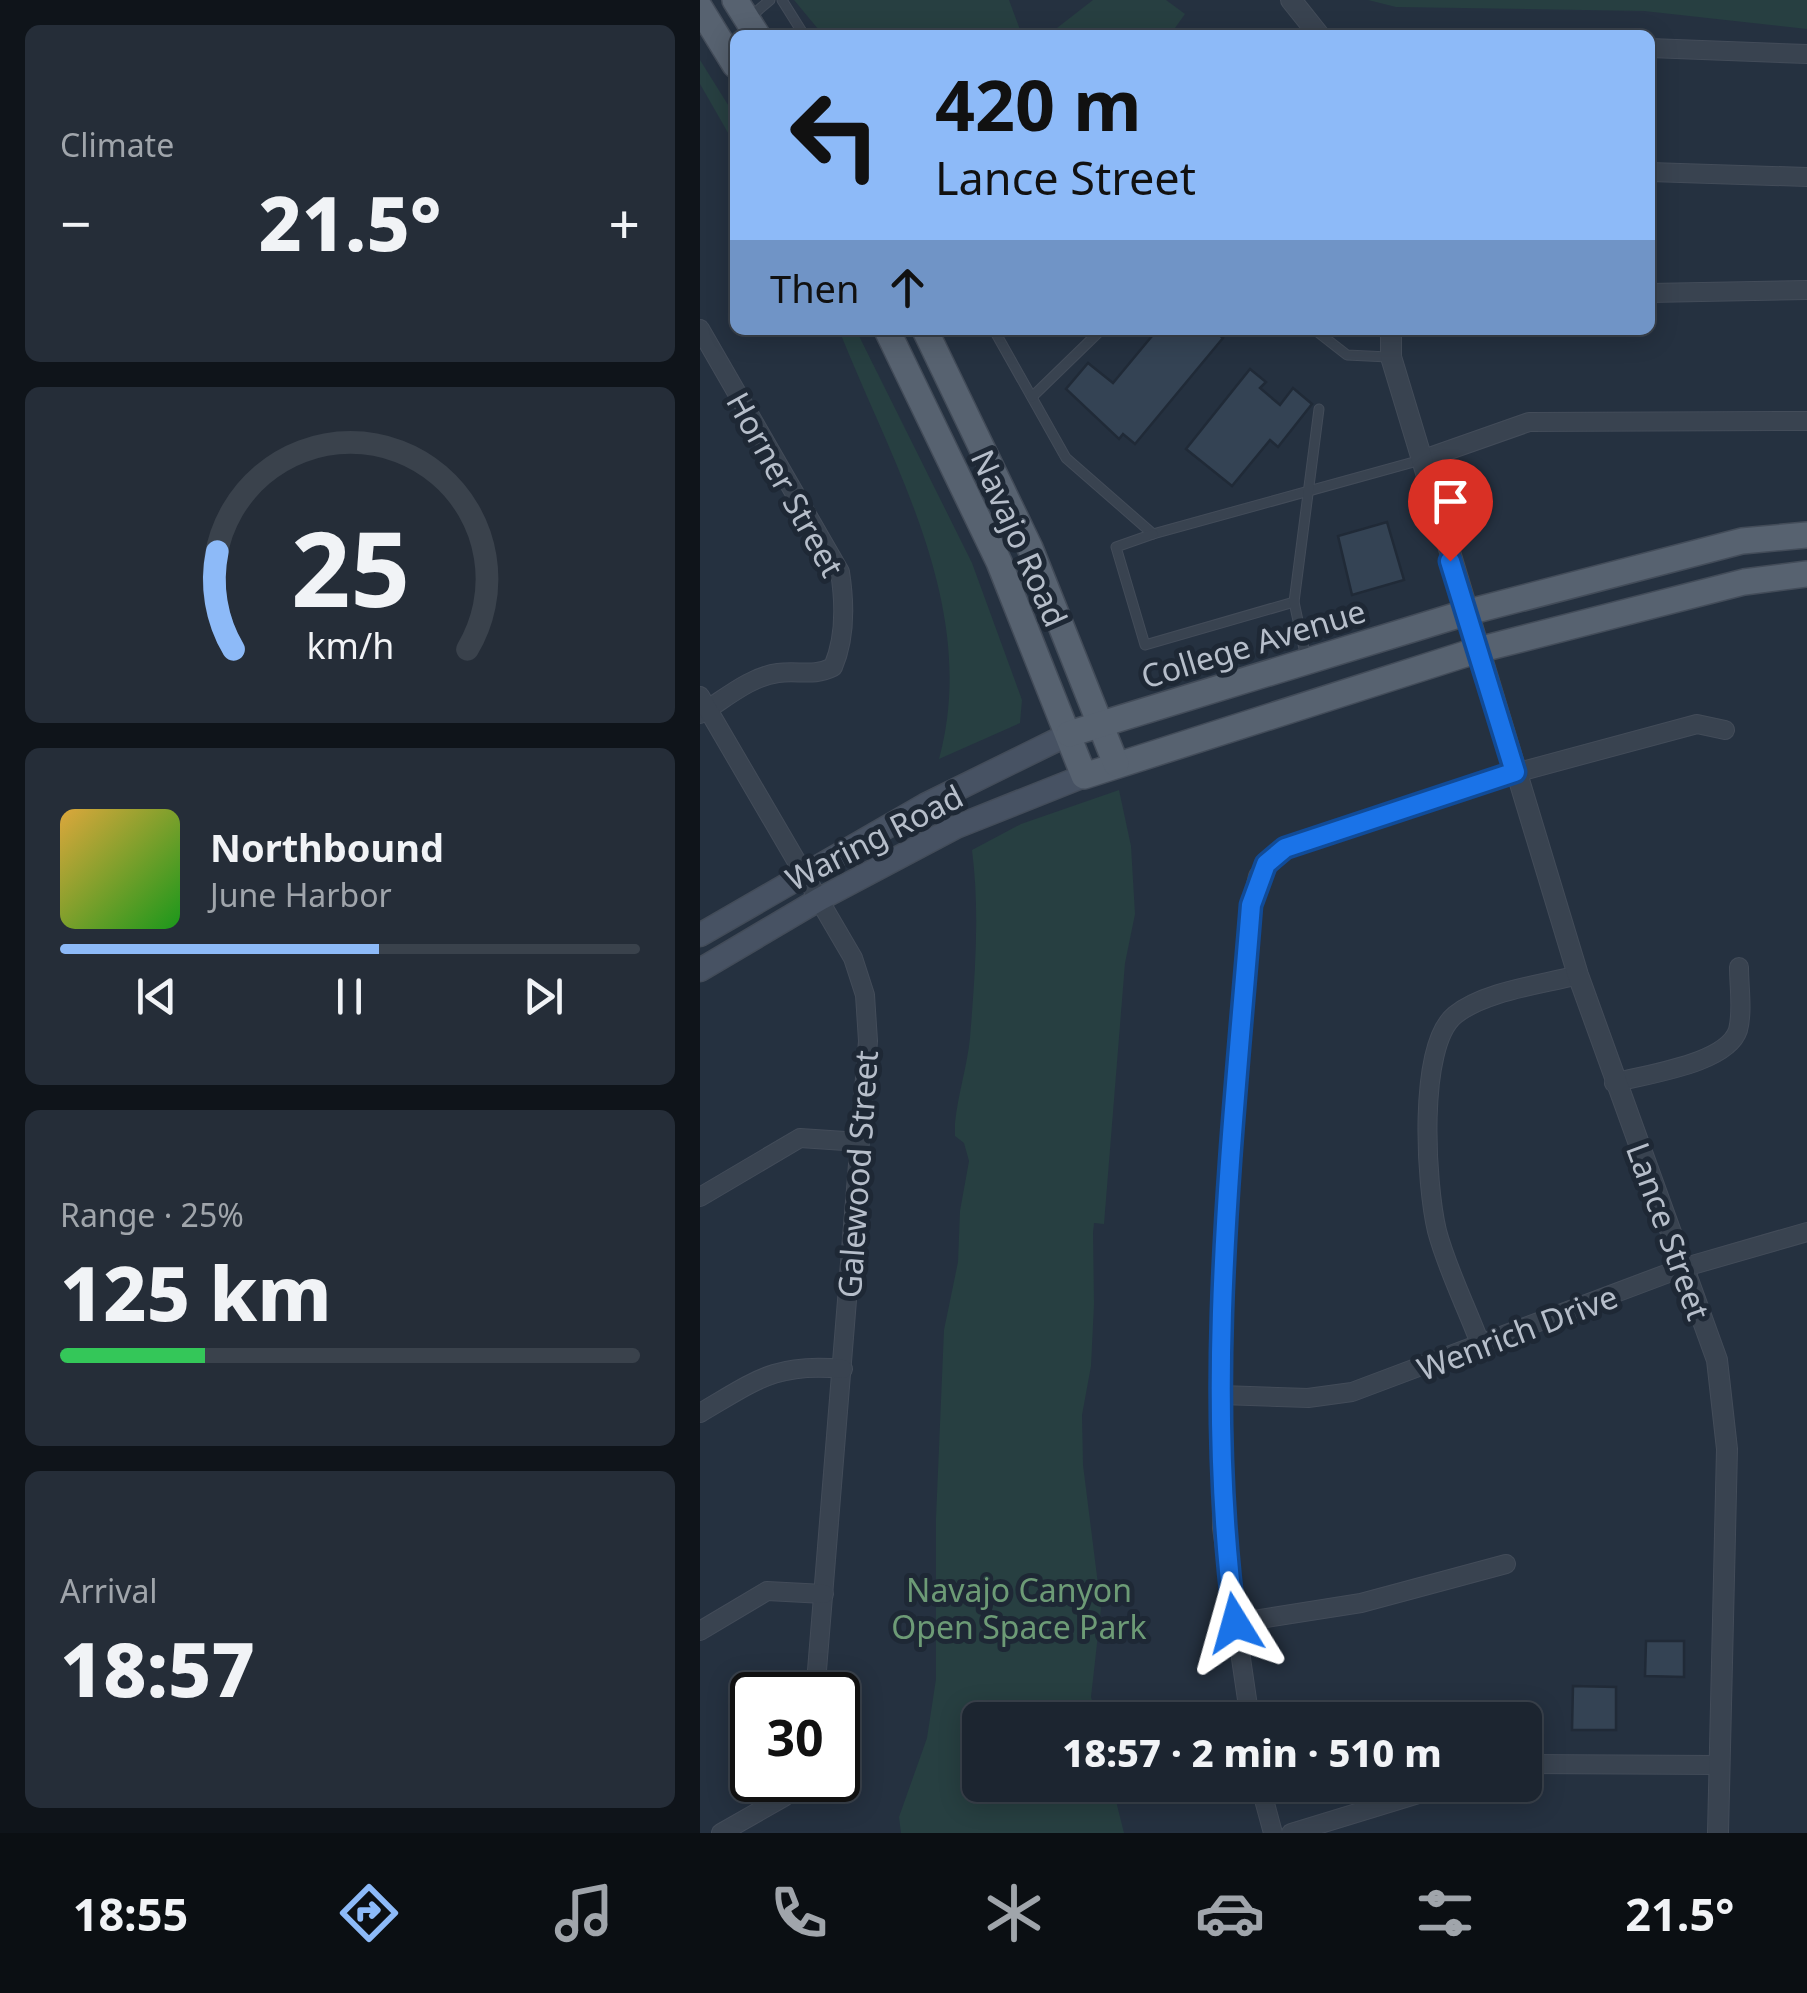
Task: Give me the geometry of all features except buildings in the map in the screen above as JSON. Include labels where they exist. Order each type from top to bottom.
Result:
[{"type":"main road","points":[[700,8],[730,57]]},
{"type":"main road","points":[[719,39],[730,30]]},
{"type":"main road","name":"Navajo Road","points":[[888,335],[998,562],[1084,776]]},
{"type":"main road","name":"Navajo Road","points":[[927,335],[1030,548],[1116,764]]},
{"type":"main road","name":"College Avenue","points":[[1069,734],[1466,613],[1742,541],[1807,534]]},
{"type":"main road","points":[[1084,776],[1478,650],[1744,582],[1807,574]]},
{"type":"main road","name":"Waring Road","points":[[700,935],[925,805],[1069,734]]},
{"type":"main road","name":"Waring Road","points":[[700,970],[820,899],[956,827],[1084,776]]},
{"type":"street","points":[[1291,0],[1315,30]]},
{"type":"street","points":[[1655,48],[1807,54]]},
{"type":"street","points":[[1655,172],[1807,177]]},
{"type":"street","points":[[1655,293],[1807,290]]},
{"type":"street","name":"Horner Street","points":[[700,329],[840,572],[844,596],[842,646],[833,667],[816,675],[780,673],[756,679],[702,706]]},
{"type":"street","name":"Lance Street","points":[[1390,335],[1391,357],[1421,460],[1578,974],[1614,1083],[1717,1360],[1727,1449],[1718,1833]]},
{"type":"street","points":[[1421,460],[1528,422],[1807,421]]},
{"type":"street","name":"Galewood Street","points":[[702,706],[806,873],[852,958],[865,996],[868,1042],[817,1672]]},
{"type":"street","points":[[1247,1702],[1222,1528],[1223,1251],[1251,905],[1258,876],[1285,848],[1515,772],[1697,724],[1725,730]]},
{"type":"street","points":[[1614,1083],[1720,1054],[1736,1035],[1739,1023],[1739,968]]},
{"type":"street","points":[[1481,1346],[1437,1230],[1428,1132],[1438,1036],[1453,1017],[1473,1004],[1578,974]]},
{"type":"street","points":[[700,1196],[800,1138],[860,1142]]},
{"type":"street","name":"Wenrich Drive","points":[[1222,1395],[1308,1398],[1352,1392],[1682,1268],[1807,1232]]},
{"type":"street","points":[[700,1413],[769,1372],[811,1366],[842,1369]]},
{"type":"street","points":[[1235,1623],[1362,1603],[1506,1564]]},
{"type":"street","points":[[700,1631],[767,1591],[824,1594]]},
{"type":"street","points":[[1542,1764],[1719,1765]]},
{"type":"street","points":[[721,1833],[775,1802]]},
{"type":"street","points":[[1265,1802],[1273,1833]]},
{"type":"street","points":[[1292,1833],[1393,1802]]},
{"type":"lane","points":[[746,18],[770,0]]},
{"type":"lane","points":[[782,0],[801,30]]},
{"type":"lane","points":[[997,335],[1066,458],[1153,534]]},
{"type":"lane","points":[[1032,397],[1096,335]]},
{"type":"lane","points":[[1322,335],[1348,355],[1391,357]]},
{"type":"lane","points":[[1307,661],[1294,602],[1319,409]]},
{"type":"lane","points":[[1294,602],[1145,646],[1116,548],[1153,534],[1421,460]]},
{"type":"green space","points":[[794,0],[1009,0],[1020,30],[819,30]]},
{"type":"green space","points":[[1093,0],[1166,0],[1185,14],[1174,30],[1054,30]]},
{"type":"green space","points":[[1368,0],[1807,0],[1807,29],[1644,11],[1396,7]]},
{"type":"green space","points":[[700,60],[730,108],[730,136],[700,84]]},
{"type":"green space","points":[[841,335],[858,335],[972,563],[1022,700],[1020,723],[939,759],[949,703],[948,647],[940,593],[905,486]]},
{"type":"green space","name":"Navajo Canyon Open Space Park","points":[[1119,790],[1131,846],[1135,914],[1125,963],[1104,1224],[1094,1223],[1091,1366],[1082,1415],[1083,1465],[1101,1608],[1092,1702],[962,1702],[962,1802],[1116,1802],[1124,1833],[901,1833],[899,1817],[927,1738],[936,1679],[936,1518],[944,1330],[958,1262],[960,1211],[969,1161],[964,1143],[955,1136],[955,1123],[969,1049],[974,991],[976,920],[972,850],[1021,824]]},
{"type":"route","points":[[1235,1623],[1222,1528],[1223,1251],[1251,905],[1258,876],[1285,848],[1515,772],[1450,561]]}]
